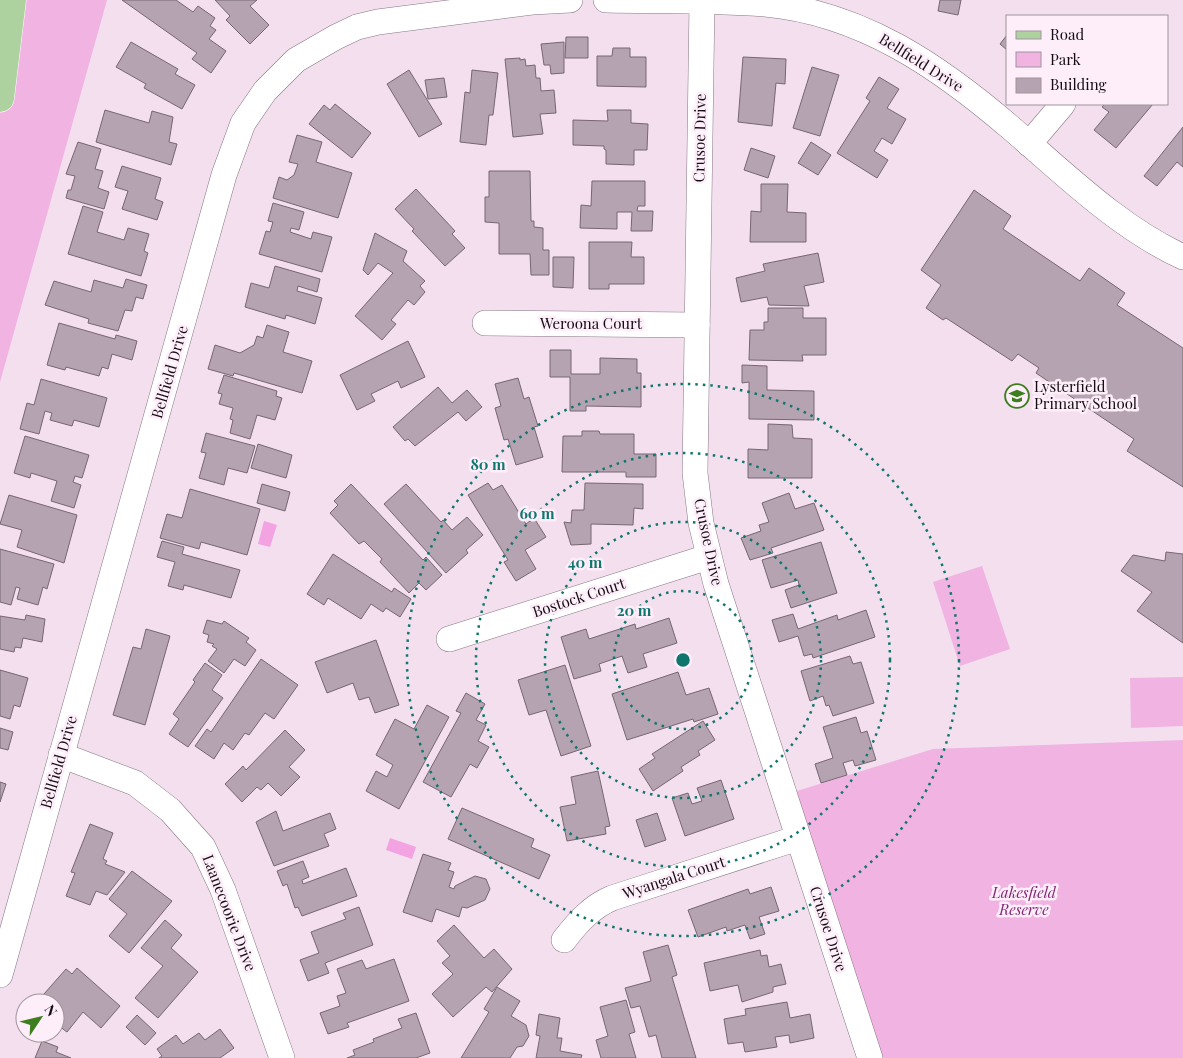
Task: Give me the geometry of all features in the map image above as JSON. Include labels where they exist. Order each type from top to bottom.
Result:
[{"type":"main road","points":[[0,98],[12,0]]},
{"type":"street","name":"Bellfield Drive","points":[[0,975],[227,166],[243,123],[265,90],[296,60],[357,27],[401,18],[532,2],[570,0]]},
{"type":"street","name":"Bellfield Drive","points":[[606,0],[765,4],[832,18],[871,32],[906,50],[940,71],[1118,219],[1183,257]]},
{"type":"street","name":"Crusoe Drive","points":[[702,2],[695,473],[698,502],[708,556],[870,1058]]},
{"type":"street","points":[[1030,144],[1062,105]]},
{"type":"street","name":"Weroona Court","points":[[486,324],[697,325]]},
{"type":"street","name":"Bostock Court","points":[[450,639],[708,556]]},
{"type":"street","name":"Laanecoorie Drive","points":[[61,755],[135,783],[170,810],[203,847],[223,890],[282,1058]]},
{"type":"street","name":"Wyangala Court","points":[[564,940],[586,914],[612,898],[798,838]]},
{"type":"green space","points":[[12,0],[107,0],[0,382],[0,89]]},
{"type":"green space","points":[[982,566],[1010,649],[960,666],[933,582]]},
{"type":"green space","points":[[1183,677],[1183,726],[1131,728],[1130,678]]},
{"type":"green space","name":"Lakesfield Reserve","points":[[1183,740],[1183,1058],[870,1058],[784,795],[933,749]]},
{"type":"shaded area","points":[[264,521],[277,525],[270,547],[258,544]]},
{"type":"shaded area","points":[[390,838],[416,847],[412,859],[386,850]]},
{"type":"building","points":[[122,0],[176,0],[193,12],[198,6],[215,18],[210,26],[216,30],[209,39],[226,51],[211,73],[192,59],[197,53]]},
{"type":"building","points":[[215,0],[257,0],[250,6],[269,25],[250,44],[226,20],[230,16]]},
{"type":"building","points":[[940,0],[961,0],[958,15],[938,11]]},
{"type":"building","points":[[1006,36],[1006,49],[1000,44]]},
{"type":"building","points":[[566,37],[588,37],[588,58],[565,58]]},
{"type":"building","points":[[131,42],[178,69],[175,74],[195,85],[182,109],[144,88],[146,84],[116,67]]},
{"type":"building","points":[[564,42],[564,73],[551,74],[550,65],[544,65],[541,44]]},
{"type":"building","points":[[613,48],[630,48],[630,57],[646,57],[646,87],[597,86],[597,56],[612,56]]},
{"type":"building","points":[[743,57],[786,59],[785,84],[776,83],[772,126],[738,122]]},
{"type":"building","points":[[520,58],[520,60],[525,59],[526,66],[535,65],[536,78],[540,78],[541,91],[554,90],[556,113],[540,114],[543,134],[513,137],[505,59]]},
{"type":"building","points":[[812,67],[839,75],[820,136],[793,128]]},
{"type":"building","points":[[409,70],[442,124],[419,137],[387,84]]},
{"type":"building","points":[[472,70],[498,73],[493,115],[489,115],[486,145],[460,142],[465,92],[470,93]]},
{"type":"building","points":[[879,77],[899,89],[887,108],[906,119],[892,144],[882,138],[874,151],[888,160],[877,178],[837,153],[870,101],[866,98]]},
{"type":"building","points":[[444,78],[447,97],[428,99],[425,80]]},
{"type":"building","points":[[335,104],[371,133],[352,158],[309,124],[324,105],[330,110]]},
{"type":"building","points":[[1104,105],[1152,105],[1116,148],[1094,130],[1109,112],[1102,107]]},
{"type":"building","points":[[105,110],[149,123],[152,111],[173,117],[169,142],[177,144],[171,165],[96,142]]},
{"type":"building","points":[[607,110],[631,110],[631,123],[648,124],[647,150],[634,150],[634,165],[606,164],[606,150],[604,146],[573,145],[573,120],[608,121]]},
{"type":"building","points":[[1183,127],[1183,167],[1177,162],[1157,186],[1144,176]]},
{"type":"building","points":[[297,135],[322,142],[316,162],[352,173],[338,218],[273,198],[279,177],[287,180],[294,175],[298,164],[289,162]]},
{"type":"building","points":[[78,142],[101,149],[95,169],[103,171],[98,188],[109,192],[104,209],[66,198],[68,190],[71,190],[75,176],[66,174]]},
{"type":"building","points":[[811,142],[831,155],[818,175],[798,163]]},
{"type":"building","points":[[751,148],[775,156],[768,178],[744,170]]},
{"type":"building","points":[[122,166],[161,178],[155,199],[163,202],[157,220],[122,209],[128,191],[115,187]]},
{"type":"building","points":[[489,171],[530,171],[531,221],[534,221],[534,227],[543,228],[543,250],[549,250],[549,275],[531,275],[530,254],[499,254],[499,223],[485,222],[485,197],[489,197]]},
{"type":"building","points":[[592,181],[645,181],[645,206],[638,206],[637,211],[653,211],[652,231],[631,231],[632,212],[617,212],[617,229],[580,228],[581,205],[591,206]]},
{"type":"building","points":[[761,184],[788,184],[787,212],[806,213],[806,242],[750,242],[751,211],[761,212]]},
{"type":"building","points":[[416,189],[455,231],[452,234],[465,248],[445,266],[412,231],[414,229],[395,209]]},
{"type":"building","points":[[974,190],[1011,216],[1003,229],[1080,281],[1089,268],[1125,293],[1117,305],[1183,348],[1183,487],[1127,451],[1134,439],[1036,373],[1039,368],[1018,354],[1012,361],[946,318],[943,320],[926,308],[941,285],[921,270]]},
{"type":"building","points":[[273,203],[304,212],[299,230],[291,228],[290,232],[311,239],[313,232],[332,237],[322,272],[259,254],[266,231],[270,232],[273,222],[268,221]]},
{"type":"building","points":[[83,206],[103,212],[97,232],[124,240],[128,228],[149,234],[144,251],[148,253],[141,276],[68,254]]},
{"type":"building","points":[[375,233],[407,251],[403,261],[425,281],[420,286],[425,292],[414,305],[408,300],[391,320],[396,324],[382,340],[355,316],[393,273],[378,263],[368,275],[363,270]]},
{"type":"building","points":[[589,242],[632,242],[631,257],[644,257],[644,284],[609,284],[609,289],[589,289]]},
{"type":"building","points":[[818,253],[824,282],[804,286],[809,306],[769,305],[767,297],[741,302],[736,278],[765,271],[763,264]]},
{"type":"building","points":[[553,257],[574,257],[573,288],[553,287]]},
{"type":"building","points":[[275,266],[320,279],[317,292],[298,286],[297,291],[322,298],[315,324],[286,315],[285,319],[245,307],[251,283],[269,288]]},
{"type":"building","points":[[126,279],[147,285],[143,299],[136,297],[132,311],[125,310],[118,331],[88,323],[89,319],[45,305],[54,281],[91,292],[94,280],[123,288]]},
{"type":"building","points":[[768,308],[803,308],[803,318],[826,318],[826,355],[802,355],[803,361],[749,360],[750,330],[764,330],[764,322],[768,322]]},
{"type":"building","points":[[59,323],[115,339],[116,335],[137,341],[132,360],[112,354],[108,369],[102,367],[99,376],[66,367],[65,370],[47,365]]},
{"type":"building","points":[[267,325],[289,332],[283,352],[312,361],[302,393],[234,373],[233,376],[208,369],[215,345],[240,353],[254,345],[257,336],[263,338]]},
{"type":"building","points":[[408,341],[425,377],[401,388],[398,381],[371,394],[375,401],[357,410],[340,375]]},
{"type":"building","points":[[550,350],[571,350],[571,374],[600,374],[600,358],[637,359],[637,373],[641,373],[641,407],[586,406],[586,411],[570,411],[570,377],[550,377]]},
{"type":"building","points":[[742,365],[767,366],[767,390],[814,391],[814,420],[749,419],[749,382],[742,383]]},
{"type":"building","points":[[224,375],[277,391],[276,396],[282,398],[275,420],[257,415],[250,439],[230,433],[233,420],[230,419],[233,408],[219,404],[222,394],[218,393]]},
{"type":"building","points":[[518,378],[524,399],[529,397],[538,426],[534,427],[543,457],[516,465],[508,439],[504,440],[495,408],[501,406],[495,384]]},
{"type":"building","points":[[41,379],[107,398],[99,427],[74,420],[72,426],[50,420],[52,413],[45,411],[39,434],[20,429],[27,403],[34,405]]},
{"type":"building","points":[[438,387],[452,403],[467,390],[482,407],[466,421],[458,412],[415,446],[408,439],[405,441],[393,427]]},
{"type":"building","points":[[768,424],[792,425],[793,438],[812,439],[812,478],[748,478],[748,449],[768,450]]},
{"type":"building","points":[[582,431],[599,431],[600,434],[634,434],[634,454],[656,454],[656,477],[626,477],[626,472],[562,472],[563,436],[582,436]]},
{"type":"building","points":[[206,433],[255,446],[247,473],[228,468],[224,485],[199,478],[206,453],[201,452]]},
{"type":"building","points":[[25,436],[89,455],[82,478],[75,476],[73,482],[81,485],[74,508],[51,501],[57,481],[31,473],[30,478],[14,473]]},
{"type":"building","points":[[258,444],[292,455],[286,478],[251,468]]},
{"type":"building","points":[[488,483],[493,490],[502,485],[526,524],[534,518],[546,537],[525,550],[536,569],[516,581],[504,562],[508,560],[468,495]]},
{"type":"building","points":[[585,483],[643,484],[643,509],[634,508],[633,525],[591,524],[591,544],[571,545],[564,522],[571,523],[572,510],[584,510]]},
{"type":"building","points":[[262,484],[290,492],[285,511],[257,503]]},
{"type":"building","points":[[351,484],[423,560],[426,557],[442,575],[426,590],[419,583],[409,593],[380,562],[382,559],[364,541],[359,544],[330,513],[338,505],[334,501]]},
{"type":"building","points":[[406,484],[441,522],[443,520],[452,530],[467,517],[483,535],[466,550],[468,553],[446,573],[384,504]]},
{"type":"building","points":[[190,489],[260,509],[247,555],[201,542],[199,549],[160,538],[167,514],[182,518]]},
{"type":"building","points":[[789,493],[795,509],[814,503],[824,530],[771,548],[773,553],[750,560],[741,538],[761,531],[759,525],[769,522],[762,503]]},
{"type":"building","points":[[9,495],[77,515],[64,563],[17,547],[22,530],[0,524]]},
{"type":"building","points":[[162,541],[184,547],[182,554],[240,570],[231,598],[184,585],[183,590],[168,586],[175,562],[157,557]]},
{"type":"building","points":[[821,542],[837,593],[791,608],[785,590],[799,585],[798,580],[771,588],[762,560]]},
{"type":"building","points":[[0,549],[54,564],[47,589],[43,587],[38,605],[17,599],[20,588],[16,587],[11,605],[0,602]]},
{"type":"building","points":[[1166,552],[1183,554],[1183,643],[1137,611],[1152,592],[1121,571],[1133,555],[1165,561]]},
{"type":"building","points":[[333,554],[392,592],[394,588],[411,599],[400,617],[386,608],[383,612],[371,604],[361,619],[328,598],[324,605],[307,594]]},
{"type":"building","points":[[866,610],[875,637],[813,658],[812,654],[804,656],[798,636],[779,642],[772,620],[793,614],[798,629],[837,615],[838,620]]},
{"type":"building","points":[[26,615],[45,619],[42,642],[23,638],[21,648],[15,647],[14,652],[0,649],[0,616],[25,620]]},
{"type":"building","points":[[669,618],[677,643],[643,654],[647,667],[628,673],[622,656],[599,664],[601,671],[574,679],[561,637],[586,629],[589,639],[635,624],[636,629]]},
{"type":"building","points":[[207,620],[222,624],[224,621],[249,638],[246,642],[256,650],[245,666],[234,659],[224,673],[208,661],[217,649],[212,646],[214,644],[207,642],[209,635],[203,633]]},
{"type":"building","points":[[146,629],[170,636],[145,725],[113,715],[133,647],[141,649]]},
{"type":"building","points":[[376,640],[399,705],[375,713],[369,697],[359,700],[353,683],[327,693],[315,662]]},
{"type":"building","points":[[850,656],[853,664],[861,662],[874,703],[833,716],[829,705],[826,706],[823,696],[810,701],[801,671]]},
{"type":"building","points":[[261,659],[298,685],[274,719],[265,713],[249,735],[245,733],[233,750],[224,743],[214,759],[195,746],[207,729],[211,732]]},
{"type":"building","points":[[205,663],[222,675],[212,690],[223,698],[188,747],[169,734],[179,719],[173,714],[195,682],[193,680]]},
{"type":"building","points":[[565,665],[591,746],[561,756],[546,710],[529,715],[518,680]]},
{"type":"building","points":[[0,670],[28,678],[20,707],[14,705],[10,719],[0,716]]},
{"type":"building","points":[[678,672],[686,695],[709,688],[718,714],[694,722],[693,719],[627,740],[612,694]]},
{"type":"building","points":[[466,693],[485,704],[476,720],[486,725],[478,741],[489,747],[477,768],[470,764],[451,797],[423,782],[461,713],[456,711]]},
{"type":"building","points":[[427,705],[449,717],[399,809],[366,791],[376,771],[387,777],[393,765],[376,755],[395,719],[414,729]]},
{"type":"building","points":[[856,717],[861,733],[867,731],[876,760],[855,766],[853,760],[843,763],[847,775],[821,783],[815,764],[833,758],[823,727]]},
{"type":"building","points":[[703,721],[715,740],[698,751],[700,755],[681,767],[683,771],[653,791],[639,769],[655,758],[652,754]]},
{"type":"building","points":[[0,728],[13,732],[8,750],[0,748]]},
{"type":"building","points":[[285,730],[305,750],[289,767],[300,777],[281,796],[268,783],[261,790],[257,787],[242,802],[225,784],[243,766],[246,770]]},
{"type":"building","points":[[598,771],[610,826],[605,827],[606,834],[567,841],[560,807],[576,804],[571,777]]},
{"type":"building","points":[[721,780],[734,819],[685,836],[672,798],[688,793],[692,804],[702,801],[697,788]]},
{"type":"building","points":[[0,782],[6,784],[0,802]]},
{"type":"building","points":[[462,808],[534,839],[531,847],[550,855],[539,879],[448,839]]},
{"type":"building","points":[[276,811],[283,831],[330,813],[336,829],[324,834],[329,846],[274,866],[256,822]]},
{"type":"building","points":[[657,813],[666,840],[645,847],[636,820]]},
{"type":"building","points":[[90,824],[113,833],[103,859],[107,861],[105,864],[125,872],[107,895],[96,891],[90,905],[66,896],[75,873],[71,872]]},
{"type":"building","points":[[423,854],[451,863],[448,870],[454,872],[449,887],[454,889],[455,886],[475,876],[486,879],[490,889],[485,900],[467,908],[462,907],[459,917],[436,909],[432,922],[403,912]]},
{"type":"building","points":[[303,861],[309,877],[302,880],[303,884],[346,868],[357,896],[302,916],[298,907],[295,908],[287,884],[283,886],[277,871]]},
{"type":"building","points":[[132,871],[172,901],[129,953],[109,936],[127,914],[109,899]]},
{"type":"building","points":[[771,887],[779,911],[759,917],[765,934],[750,939],[745,925],[727,931],[726,927],[698,937],[688,910],[748,889],[750,894]]},
{"type":"building","points":[[359,907],[373,945],[325,963],[329,973],[308,981],[300,960],[319,953],[311,932],[346,919],[343,913]]},
{"type":"building","points":[[165,920],[182,935],[171,948],[198,972],[158,1018],[135,998],[163,966],[141,948]]},
{"type":"building","points":[[454,925],[484,958],[494,949],[512,969],[492,992],[486,987],[453,1017],[432,994],[453,974],[442,963],[450,956],[437,941]]},
{"type":"building","points":[[668,945],[677,975],[672,977],[696,1058],[662,1058],[656,1035],[649,1037],[640,1006],[631,1008],[625,988],[651,981],[643,952]]},
{"type":"building","points":[[760,950],[761,956],[767,955],[769,967],[781,964],[786,984],[773,987],[773,992],[742,1002],[738,985],[710,991],[704,963]]},
{"type":"building","points":[[394,959],[409,1001],[347,1023],[349,1027],[328,1034],[320,1013],[340,1006],[337,996],[346,993],[337,969],[362,960],[366,969]]},
{"type":"building","points":[[77,968],[120,1006],[101,1028],[83,1012],[67,1032],[65,1030],[65,993],[45,993],[66,969],[72,974]]},
{"type":"building","points":[[497,987],[520,1001],[511,1016],[526,1025],[529,1036],[523,1046],[517,1047],[510,1058],[461,1058],[489,1012],[484,1009]]},
{"type":"building","points":[[626,1000],[635,1032],[629,1034],[636,1058],[601,1058],[596,1040],[608,1036],[600,1007]]},
{"type":"building","points":[[787,1002],[790,1018],[810,1014],[814,1038],[790,1043],[789,1035],[775,1037],[777,1047],[745,1052],[743,1042],[728,1044],[724,1019],[746,1015],[745,1009]]},
{"type":"building","points":[[416,1013],[430,1053],[416,1058],[347,1058],[355,1055],[353,1050],[374,1042],[373,1039],[402,1028],[398,1019]]},
{"type":"building","points":[[539,1014],[560,1018],[557,1038],[562,1038],[560,1051],[582,1055],[581,1058],[536,1058],[540,1036],[536,1035]]},
{"type":"building","points":[[137,1015],[156,1033],[145,1045],[126,1027]]},
{"type":"building","points":[[220,1029],[234,1048],[220,1058],[159,1058],[162,1056],[157,1049],[176,1035],[183,1044],[199,1033],[205,1040]]},
{"type":"building","points":[[41,1043],[47,1043],[58,1047],[56,1052],[71,1058],[35,1058]]},
{"type":"place","name":"Lysterfield Primary School","points":[[1017,396]]}]
